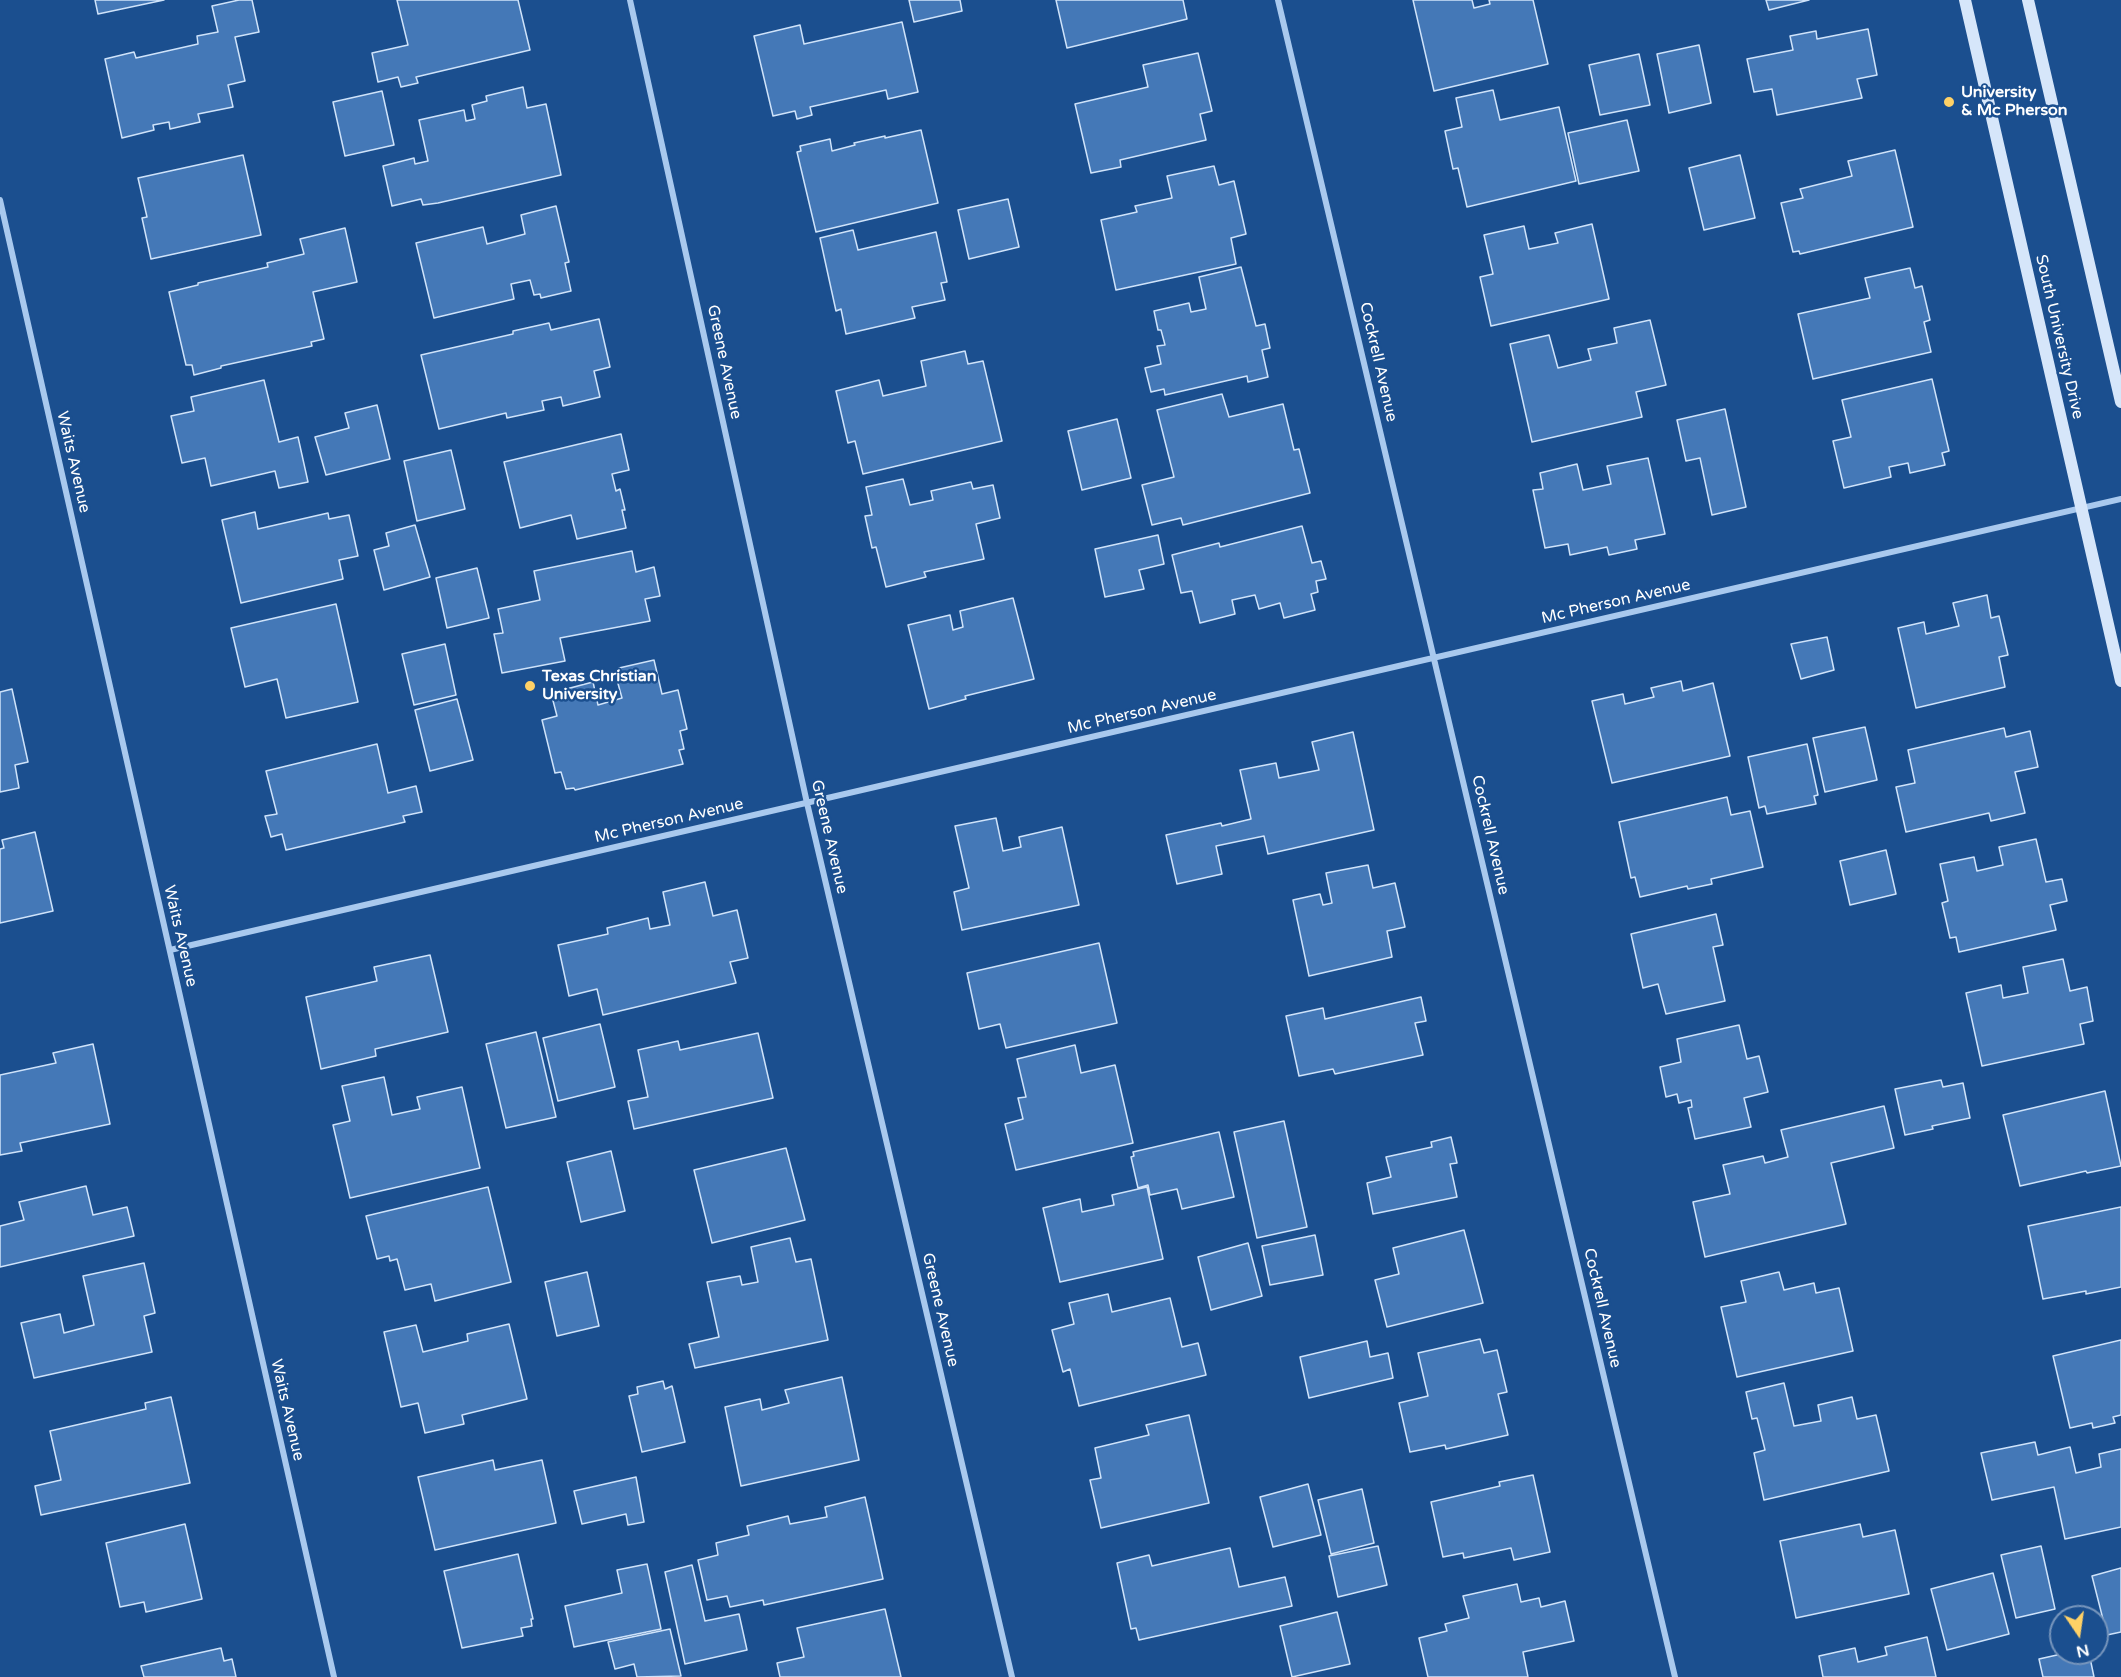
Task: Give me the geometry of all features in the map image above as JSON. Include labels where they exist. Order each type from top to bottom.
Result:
[{"type":"main road","name":"South University Drive","points":[[1965,0],[2121,681]]},
{"type":"main road","points":[[2028,0],[2121,402]]},
{"type":"street","name":"Greene Avenue","points":[[630,0],[807,803],[1012,1677]]},
{"type":"street","name":"Cockrell Avenue","points":[[1278,0],[1675,1677]]},
{"type":"street","name":"Waits Avenue","points":[[0,200],[334,1677]]},
{"type":"street","name":"Mc Pherson Avenue","points":[[170,950],[2121,500]]},
{"type":"building","points":[[95,0],[164,0],[98,14]]},
{"type":"building","points":[[239,0],[252,0],[259,32],[235,37],[245,81],[228,85],[233,107],[198,114],[200,122],[170,129],[169,122],[153,125],[154,130],[122,138],[105,59],[134,52],[136,58],[198,44],[197,36],[218,32],[212,6]]},
{"type":"building","points":[[397,0],[518,0],[530,50],[416,77],[418,83],[401,87],[398,77],[378,82],[372,53],[408,45]]},
{"type":"building","points":[[909,0],[960,0],[962,11],[914,22]]},
{"type":"building","points":[[1056,0],[1183,0],[1187,19],[1067,48]]},
{"type":"building","points":[[1413,0],[1472,0],[1474,8],[1490,4],[1489,0],[1533,0],[1548,64],[1434,91]]},
{"type":"building","points":[[1766,0],[1809,0],[1769,10]]},
{"type":"building","points":[[902,22],[918,92],[888,99],[886,90],[810,107],[812,115],[797,119],[795,111],[773,116],[754,36],[800,25],[804,44]]},
{"type":"building","points":[[1868,29],[1877,75],[1857,79],[1862,98],[1777,115],[1772,89],[1754,92],[1747,59],[1793,50],[1790,36],[1816,31],[1817,39]]},
{"type":"building","points":[[1699,45],[1711,103],[1669,113],[1657,54]]},
{"type":"building","points":[[1198,53],[1212,111],[1200,114],[1206,140],[1120,160],[1121,167],[1091,173],[1075,104],[1148,87],[1143,65]]},
{"type":"building","points":[[1639,54],[1650,105],[1600,115],[1589,65]]},
{"type":"building","points":[[523,87],[527,108],[546,104],[561,175],[438,203],[423,205],[421,199],[392,206],[383,166],[414,158],[415,164],[428,161],[419,120],[464,110],[466,121],[475,119],[472,105],[487,101],[486,96]]},
{"type":"building","points":[[1493,90],[1500,120],[1559,107],[1576,181],[1467,207],[1458,168],[1453,169],[1445,131],[1462,127],[1456,98]]},
{"type":"building","points":[[382,91],[394,145],[345,156],[333,102]]},
{"type":"building","points":[[1627,120],[1639,171],[1579,184],[1568,133]]},
{"type":"building","points":[[921,130],[938,203],[816,232],[797,152],[801,151],[800,146],[830,139],[832,151],[855,145],[854,143]]},
{"type":"building","points":[[1895,150],[1913,227],[1800,254],[1799,251],[1793,252],[1781,203],[1803,198],[1800,189],[1852,176],[1848,161]]},
{"type":"building","points":[[243,155],[261,235],[151,259],[142,218],[147,217],[138,178]]},
{"type":"building","points":[[1740,155],[1755,218],[1704,230],[1689,168]]},
{"type":"building","points":[[1214,166],[1219,185],[1234,181],[1246,234],[1231,238],[1236,264],[1116,290],[1101,220],[1137,212],[1135,206],[1172,198],[1167,176]]},
{"type":"building","points":[[1008,199],[1019,247],[969,259],[958,210]]},
{"type":"building","points":[[556,206],[569,262],[565,263],[571,291],[541,298],[540,294],[534,295],[530,280],[511,284],[514,299],[434,318],[416,243],[483,227],[487,244],[525,234],[521,215]]},
{"type":"building","points":[[1592,224],[1609,299],[1491,326],[1480,277],[1493,274],[1484,235],[1524,226],[1529,249],[1558,243],[1555,233]]},
{"type":"building","points":[[345,228],[357,282],[313,292],[324,339],[311,342],[312,346],[221,366],[221,368],[194,375],[192,365],[186,365],[169,292],[268,267],[267,263],[304,254],[300,239]]},
{"type":"building","points":[[853,230],[858,250],[936,232],[947,282],[941,283],[945,300],[912,307],[915,318],[846,334],[841,309],[836,311],[820,238]]},
{"type":"building","points":[[1241,267],[1256,326],[1265,324],[1270,348],[1262,350],[1268,377],[1248,382],[1247,376],[1165,395],[1164,389],[1151,392],[1145,368],[1161,364],[1157,346],[1165,345],[1161,330],[1158,330],[1154,311],[1189,303],[1191,312],[1206,309],[1199,277]]},
{"type":"building","points":[[1910,268],[1915,288],[1922,286],[1930,320],[1924,322],[1931,352],[1813,379],[1798,314],[1870,298],[1865,278]]},
{"type":"building","points":[[599,319],[610,367],[594,371],[600,397],[563,406],[561,397],[542,401],[544,410],[507,418],[506,413],[439,429],[421,355],[513,334],[513,331],[549,323],[551,330]]},
{"type":"building","points":[[1650,320],[1666,385],[1636,392],[1642,417],[1532,442],[1510,344],[1549,335],[1558,368],[1591,360],[1588,349],[1617,343],[1614,328]]},
{"type":"building","points":[[965,351],[968,364],[983,361],[1002,441],[863,474],[855,441],[848,443],[836,391],[879,380],[883,396],[926,386],[921,361]]},
{"type":"building","points":[[1932,379],[1949,451],[1942,453],[1945,465],[1910,473],[1908,463],[1889,467],[1891,477],[1844,488],[1833,441],[1851,437],[1842,400]]},
{"type":"building","points":[[264,380],[279,442],[298,437],[308,482],[279,488],[275,471],[211,486],[205,458],[182,463],[171,416],[194,411],[191,397]]},
{"type":"building","points":[[1222,394],[1229,417],[1283,404],[1294,450],[1299,449],[1310,493],[1183,525],[1181,518],[1152,525],[1142,485],[1174,477],[1157,410]]},
{"type":"building","points":[[377,405],[390,459],[326,475],[315,437],[349,428],[345,413]]},
{"type":"building","points":[[1725,409],[1746,507],[1712,515],[1700,458],[1686,461],[1677,420]]},
{"type":"building","points":[[1117,419],[1131,478],[1082,490],[1068,431]]},
{"type":"building","points":[[621,434],[629,470],[612,474],[616,491],[620,489],[626,528],[577,539],[571,515],[520,528],[504,462]]},
{"type":"building","points":[[451,450],[465,509],[417,521],[404,461]]},
{"type":"building","points":[[1648,458],[1665,534],[1635,540],[1637,549],[1609,555],[1607,547],[1570,555],[1568,544],[1545,548],[1533,490],[1543,489],[1540,473],[1577,464],[1583,490],[1611,484],[1607,466]]},
{"type":"building","points":[[903,479],[910,505],[933,500],[931,491],[971,482],[973,489],[993,485],[1000,518],[976,524],[984,559],[924,572],[926,577],[886,587],[876,547],[872,548],[865,516],[872,515],[866,487]]},
{"type":"building","points":[[255,512],[258,529],[328,513],[329,519],[349,515],[358,556],[339,560],[343,579],[241,603],[222,520]]},
{"type":"building","points":[[415,525],[430,577],[384,590],[374,550],[389,546],[386,533]]},
{"type":"building","points":[[1302,526],[1312,563],[1321,561],[1326,579],[1316,581],[1318,592],[1311,594],[1315,610],[1284,618],[1280,603],[1259,609],[1255,595],[1232,600],[1235,614],[1200,623],[1192,591],[1181,593],[1172,555],[1219,543],[1220,547]]},
{"type":"building","points":[[1158,535],[1164,564],[1139,570],[1144,589],[1105,597],[1095,549]]},
{"type":"building","points":[[632,551],[636,572],[654,567],[660,596],[645,599],[650,621],[560,638],[565,661],[502,673],[494,634],[503,633],[498,609],[540,600],[534,571]]},
{"type":"building","points":[[477,568],[489,618],[447,628],[436,578]]},
{"type":"building","points":[[1987,595],[1991,618],[1999,616],[2008,655],[1999,657],[2005,687],[1916,708],[1898,628],[1924,622],[1926,634],[1959,626],[1953,603]]},
{"type":"building","points":[[1013,598],[1034,679],[965,696],[966,699],[929,709],[908,625],[950,615],[953,630],[963,627],[960,611]]},
{"type":"building","points":[[336,604],[358,702],[286,718],[277,679],[245,687],[231,628]]},
{"type":"building","points":[[1827,637],[1834,670],[1801,679],[1791,644]]},
{"type":"building","points":[[445,644],[456,695],[414,705],[402,654]]},
{"type":"building","points":[[654,660],[662,694],[678,690],[687,729],[680,731],[684,749],[679,750],[683,764],[575,790],[574,788],[566,789],[561,772],[555,773],[542,720],[557,716],[551,693],[593,682],[598,705],[622,698],[617,680],[621,680],[619,668]]},
{"type":"building","points":[[1681,681],[1683,691],[1713,683],[1730,756],[1612,783],[1592,701],[1623,694],[1625,704],[1654,697],[1651,688]]},
{"type":"building","points":[[12,689],[28,762],[15,765],[19,788],[0,792],[0,692]]},
{"type":"building","points":[[457,699],[473,760],[430,771],[415,710]]},
{"type":"building","points":[[1865,727],[1877,780],[1825,792],[1813,738]]},
{"type":"building","points":[[2004,728],[2006,737],[2030,731],[2038,767],[2015,772],[2025,813],[1991,821],[1989,813],[1906,832],[1896,787],[1915,783],[1908,750]]},
{"type":"building","points":[[1353,732],[1374,830],[1268,854],[1264,836],[1216,846],[1222,874],[1177,884],[1166,835],[1251,819],[1240,770],[1276,763],[1279,778],[1319,770],[1312,742]]},
{"type":"building","points":[[377,744],[388,793],[416,786],[422,812],[403,816],[405,822],[286,850],[282,834],[271,837],[265,816],[277,814],[266,771]]},
{"type":"building","points":[[1807,744],[1818,795],[1814,796],[1816,804],[1767,814],[1765,806],[1759,808],[1748,757]]},
{"type":"building","points":[[1727,797],[1731,815],[1750,811],[1763,867],[1711,879],[1712,884],[1688,889],[1687,886],[1640,897],[1635,877],[1631,878],[1619,822]]},
{"type":"building","points":[[996,818],[1003,851],[1021,847],[1019,837],[1062,827],[1079,905],[962,930],[954,892],[969,888],[955,826]]},
{"type":"building","points":[[35,832],[53,911],[0,923],[0,849],[4,848],[2,840]]},
{"type":"building","points":[[2036,839],[2046,882],[2062,879],[2067,901],[2050,905],[2056,930],[1959,952],[1956,937],[1950,938],[1942,903],[1948,901],[1940,864],[1974,857],[1977,871],[2003,865],[1999,847]]},
{"type":"building","points":[[1886,850],[1896,894],[1850,905],[1840,861]]},
{"type":"building","points":[[1368,865],[1373,888],[1395,883],[1405,927],[1387,931],[1392,957],[1309,976],[1293,900],[1320,894],[1323,905],[1332,903],[1326,873]]},
{"type":"building","points":[[705,882],[713,916],[737,910],[748,958],[730,962],[736,983],[603,1015],[597,989],[569,996],[558,945],[608,934],[607,928],[648,918],[650,929],[670,925],[663,892]]},
{"type":"building","points":[[1716,914],[1723,945],[1713,947],[1725,1001],[1666,1014],[1658,984],[1643,988],[1631,934]]},
{"type":"building","points":[[1099,943],[1117,1023],[1006,1048],[1000,1024],[979,1029],[967,973]]},
{"type":"building","points":[[430,955],[448,1032],[375,1049],[376,1056],[321,1069],[306,997],[377,981],[374,967]]},
{"type":"building","points":[[2063,959],[2070,991],[2087,987],[2093,1021],[2080,1024],[2084,1044],[1982,1066],[1966,993],[2001,985],[2003,998],[2028,993],[2023,967]]},
{"type":"building","points":[[1421,997],[1426,1021],[1415,1023],[1423,1055],[1335,1074],[1333,1069],[1299,1076],[1286,1016],[1323,1008],[1325,1019]]},
{"type":"building","points":[[600,1024],[615,1087],[558,1101],[543,1038]]},
{"type":"building","points":[[1739,1025],[1747,1059],[1759,1056],[1768,1092],[1744,1098],[1751,1127],[1695,1139],[1688,1108],[1692,1107],[1691,1100],[1679,1103],[1677,1094],[1666,1097],[1660,1067],[1681,1062],[1677,1039]]},
{"type":"building","points":[[536,1032],[556,1117],[506,1128],[486,1044]]},
{"type":"building","points":[[758,1033],[773,1098],[634,1129],[628,1101],[648,1097],[638,1050],[678,1041],[680,1050]]},
{"type":"building","points":[[93,1044],[110,1124],[20,1143],[22,1151],[0,1155],[0,1075],[56,1063],[53,1053]]},
{"type":"building","points":[[1075,1045],[1081,1073],[1115,1065],[1133,1143],[1016,1170],[1005,1124],[1023,1119],[1018,1098],[1026,1097],[1017,1059]]},
{"type":"building","points":[[384,1077],[392,1115],[420,1109],[417,1097],[462,1087],[480,1168],[350,1198],[333,1125],[350,1121],[342,1086]]},
{"type":"building","points":[[1941,1080],[1943,1087],[1963,1083],[1970,1118],[1932,1126],[1933,1129],[1905,1135],[1895,1089]]},
{"type":"building","points":[[2105,1091],[2121,1166],[2087,1173],[2086,1171],[2020,1186],[2003,1115]]},
{"type":"building","points":[[1884,1106],[1894,1148],[1831,1163],[1846,1224],[1705,1257],[1693,1202],[1730,1194],[1723,1165],[1763,1156],[1765,1163],[1788,1157],[1781,1130]]},
{"type":"building","points":[[1284,1121],[1307,1227],[1257,1238],[1234,1132]]},
{"type":"building","points":[[1219,1132],[1234,1197],[1182,1209],[1177,1189],[1150,1195],[1148,1185],[1138,1188],[1131,1157],[1134,1156],[1133,1152]]},
{"type":"building","points":[[1451,1137],[1457,1163],[1450,1164],[1457,1197],[1373,1214],[1367,1183],[1391,1177],[1386,1157],[1432,1147],[1431,1142]]},
{"type":"building","points":[[786,1148],[805,1220],[712,1243],[694,1170]]},
{"type":"building","points":[[611,1151],[625,1211],[581,1222],[567,1162]]},
{"type":"building","points":[[86,1186],[93,1215],[127,1207],[134,1236],[0,1267],[0,1226],[24,1220],[19,1202]]},
{"type":"building","points":[[488,1187],[511,1282],[435,1301],[431,1284],[405,1290],[397,1259],[390,1261],[389,1256],[377,1259],[366,1216]]},
{"type":"building","points":[[1147,1187],[1163,1259],[1060,1282],[1043,1208],[1080,1199],[1082,1212],[1114,1205],[1112,1195]]},
{"type":"building","points":[[2121,1207],[2121,1287],[2043,1299],[2028,1226]]},
{"type":"building","points":[[1464,1230],[1483,1303],[1387,1327],[1375,1280],[1399,1274],[1393,1248]]},
{"type":"building","points":[[1315,1235],[1323,1275],[1270,1285],[1262,1246]]},
{"type":"building","points":[[790,1238],[796,1262],[811,1259],[828,1340],[695,1368],[689,1344],[719,1337],[707,1282],[740,1276],[742,1285],[758,1282],[751,1247]]},
{"type":"building","points":[[1248,1243],[1262,1296],[1211,1310],[1198,1257]]},
{"type":"building","points":[[144,1263],[155,1313],[144,1316],[152,1352],[34,1378],[21,1323],[60,1314],[64,1333],[94,1325],[83,1276]]},
{"type":"building","points":[[587,1272],[599,1326],[557,1336],[545,1282]]},
{"type":"building","points":[[1779,1272],[1784,1290],[1814,1283],[1816,1293],[1839,1288],[1853,1351],[1737,1377],[1721,1307],[1746,1302],[1741,1281]]},
{"type":"building","points":[[1108,1294],[1112,1312],[1170,1298],[1182,1347],[1198,1343],[1206,1375],[1079,1406],[1070,1369],[1063,1372],[1052,1330],[1074,1324],[1069,1303]]},
{"type":"building","points":[[509,1324],[527,1399],[462,1415],[464,1424],[425,1433],[418,1403],[401,1407],[384,1332],[416,1325],[423,1352],[468,1341],[467,1334]]},
{"type":"building","points":[[1480,1339],[1484,1353],[1497,1350],[1507,1392],[1498,1394],[1508,1435],[1446,1449],[1445,1445],[1410,1452],[1399,1403],[1428,1396],[1418,1353]]},
{"type":"building","points":[[2121,1340],[2121,1415],[2113,1417],[2115,1423],[2093,1428],[2092,1423],[2070,1428],[2053,1356]]},
{"type":"building","points":[[1367,1341],[1370,1357],[1388,1353],[1393,1378],[1309,1398],[1300,1357]]},
{"type":"building","points":[[842,1377],[859,1460],[741,1486],[725,1407],[760,1399],[762,1410],[789,1403],[785,1390]]},
{"type":"building","points":[[663,1381],[665,1389],[672,1386],[685,1442],[642,1452],[629,1396],[638,1394],[637,1387]]},
{"type":"building","points":[[1784,1383],[1794,1426],[1821,1421],[1818,1405],[1852,1397],[1857,1419],[1876,1415],[1889,1471],[1764,1500],[1754,1453],[1765,1450],[1757,1418],[1752,1419],[1746,1392]]},
{"type":"building","points":[[171,1397],[190,1483],[41,1515],[35,1486],[61,1480],[50,1431],[146,1409],[145,1403]]},
{"type":"building","points":[[1189,1415],[1209,1503],[1101,1528],[1090,1480],[1101,1478],[1095,1448],[1149,1435],[1146,1425]]},
{"type":"building","points":[[2035,1442],[2038,1455],[2070,1447],[2076,1473],[2101,1467],[2099,1454],[2121,1449],[2121,1527],[2065,1539],[2054,1487],[1992,1500],[1981,1453]]},
{"type":"building","points":[[493,1460],[495,1470],[542,1460],[556,1523],[435,1550],[418,1477]]},
{"type":"building","points":[[1533,1475],[1550,1552],[1514,1560],[1511,1548],[1464,1558],[1463,1553],[1443,1557],[1431,1502],[1500,1486],[1499,1482]]},
{"type":"building","points":[[636,1477],[644,1522],[628,1525],[626,1514],[582,1524],[574,1491]]},
{"type":"building","points":[[1308,1484],[1321,1535],[1273,1547],[1260,1497]]},
{"type":"building","points":[[1362,1489],[1374,1543],[1331,1554],[1318,1500]]},
{"type":"building","points":[[865,1497],[883,1579],[764,1605],[763,1600],[730,1607],[727,1596],[707,1600],[698,1560],[718,1555],[716,1543],[749,1535],[747,1526],[788,1516],[790,1524],[827,1517],[825,1507]]},
{"type":"building","points":[[185,1524],[202,1599],[146,1612],[144,1602],[120,1607],[106,1543]]},
{"type":"building","points":[[1860,1524],[1863,1537],[1895,1530],[1909,1594],[1796,1618],[1780,1541]]},
{"type":"building","points":[[1378,1546],[1387,1585],[1338,1597],[1329,1556]]},
{"type":"building","points":[[2041,1546],[2054,1605],[2049,1605],[2049,1610],[2016,1618],[2001,1555]]},
{"type":"building","points":[[1230,1548],[1239,1587],[1285,1577],[1292,1606],[1139,1640],[1136,1628],[1131,1629],[1117,1563],[1149,1555],[1152,1566]]},
{"type":"building","points":[[518,1554],[533,1619],[531,1619],[532,1626],[521,1628],[523,1636],[462,1648],[444,1571]]},
{"type":"building","points":[[647,1564],[661,1629],[574,1647],[565,1606],[622,1593],[617,1570]]},
{"type":"building","points":[[692,1565],[705,1621],[739,1614],[747,1650],[685,1664],[665,1572]]},
{"type":"building","points":[[2121,1568],[2121,1632],[2109,1635],[2109,1605],[2099,1605],[2092,1576]]},
{"type":"building","points":[[1993,1573],[2009,1634],[1947,1650],[1931,1589]]},
{"type":"building","points":[[1517,1584],[1521,1602],[1539,1598],[1541,1607],[1565,1601],[1574,1641],[1523,1652],[1528,1677],[1428,1677],[1419,1638],[1447,1631],[1445,1624],[1469,1618],[1463,1596]]},
{"type":"building","points":[[885,1609],[901,1677],[780,1677],[777,1663],[804,1657],[797,1628]]},
{"type":"building","points":[[1337,1612],[1350,1664],[1292,1677],[1280,1626]]},
{"type":"building","points":[[670,1629],[681,1676],[637,1677],[634,1664],[615,1669],[608,1642]]},
{"type":"building","points":[[1927,1637],[1936,1677],[1823,1677],[1819,1656],[1855,1648],[1858,1662],[1887,1655],[1885,1647]]},
{"type":"building","points":[[221,1648],[224,1661],[232,1659],[236,1677],[144,1677],[141,1666]]},
{"type":"building","points":[[2049,1657],[2049,1665],[2092,1665],[2094,1677],[2043,1677],[2039,1659]]},
{"type":"place","name":"University & Mc Pherson","points":[[1949,102]]},
{"type":"place","name":"Texas Christian University","points":[[530,686]]}]
